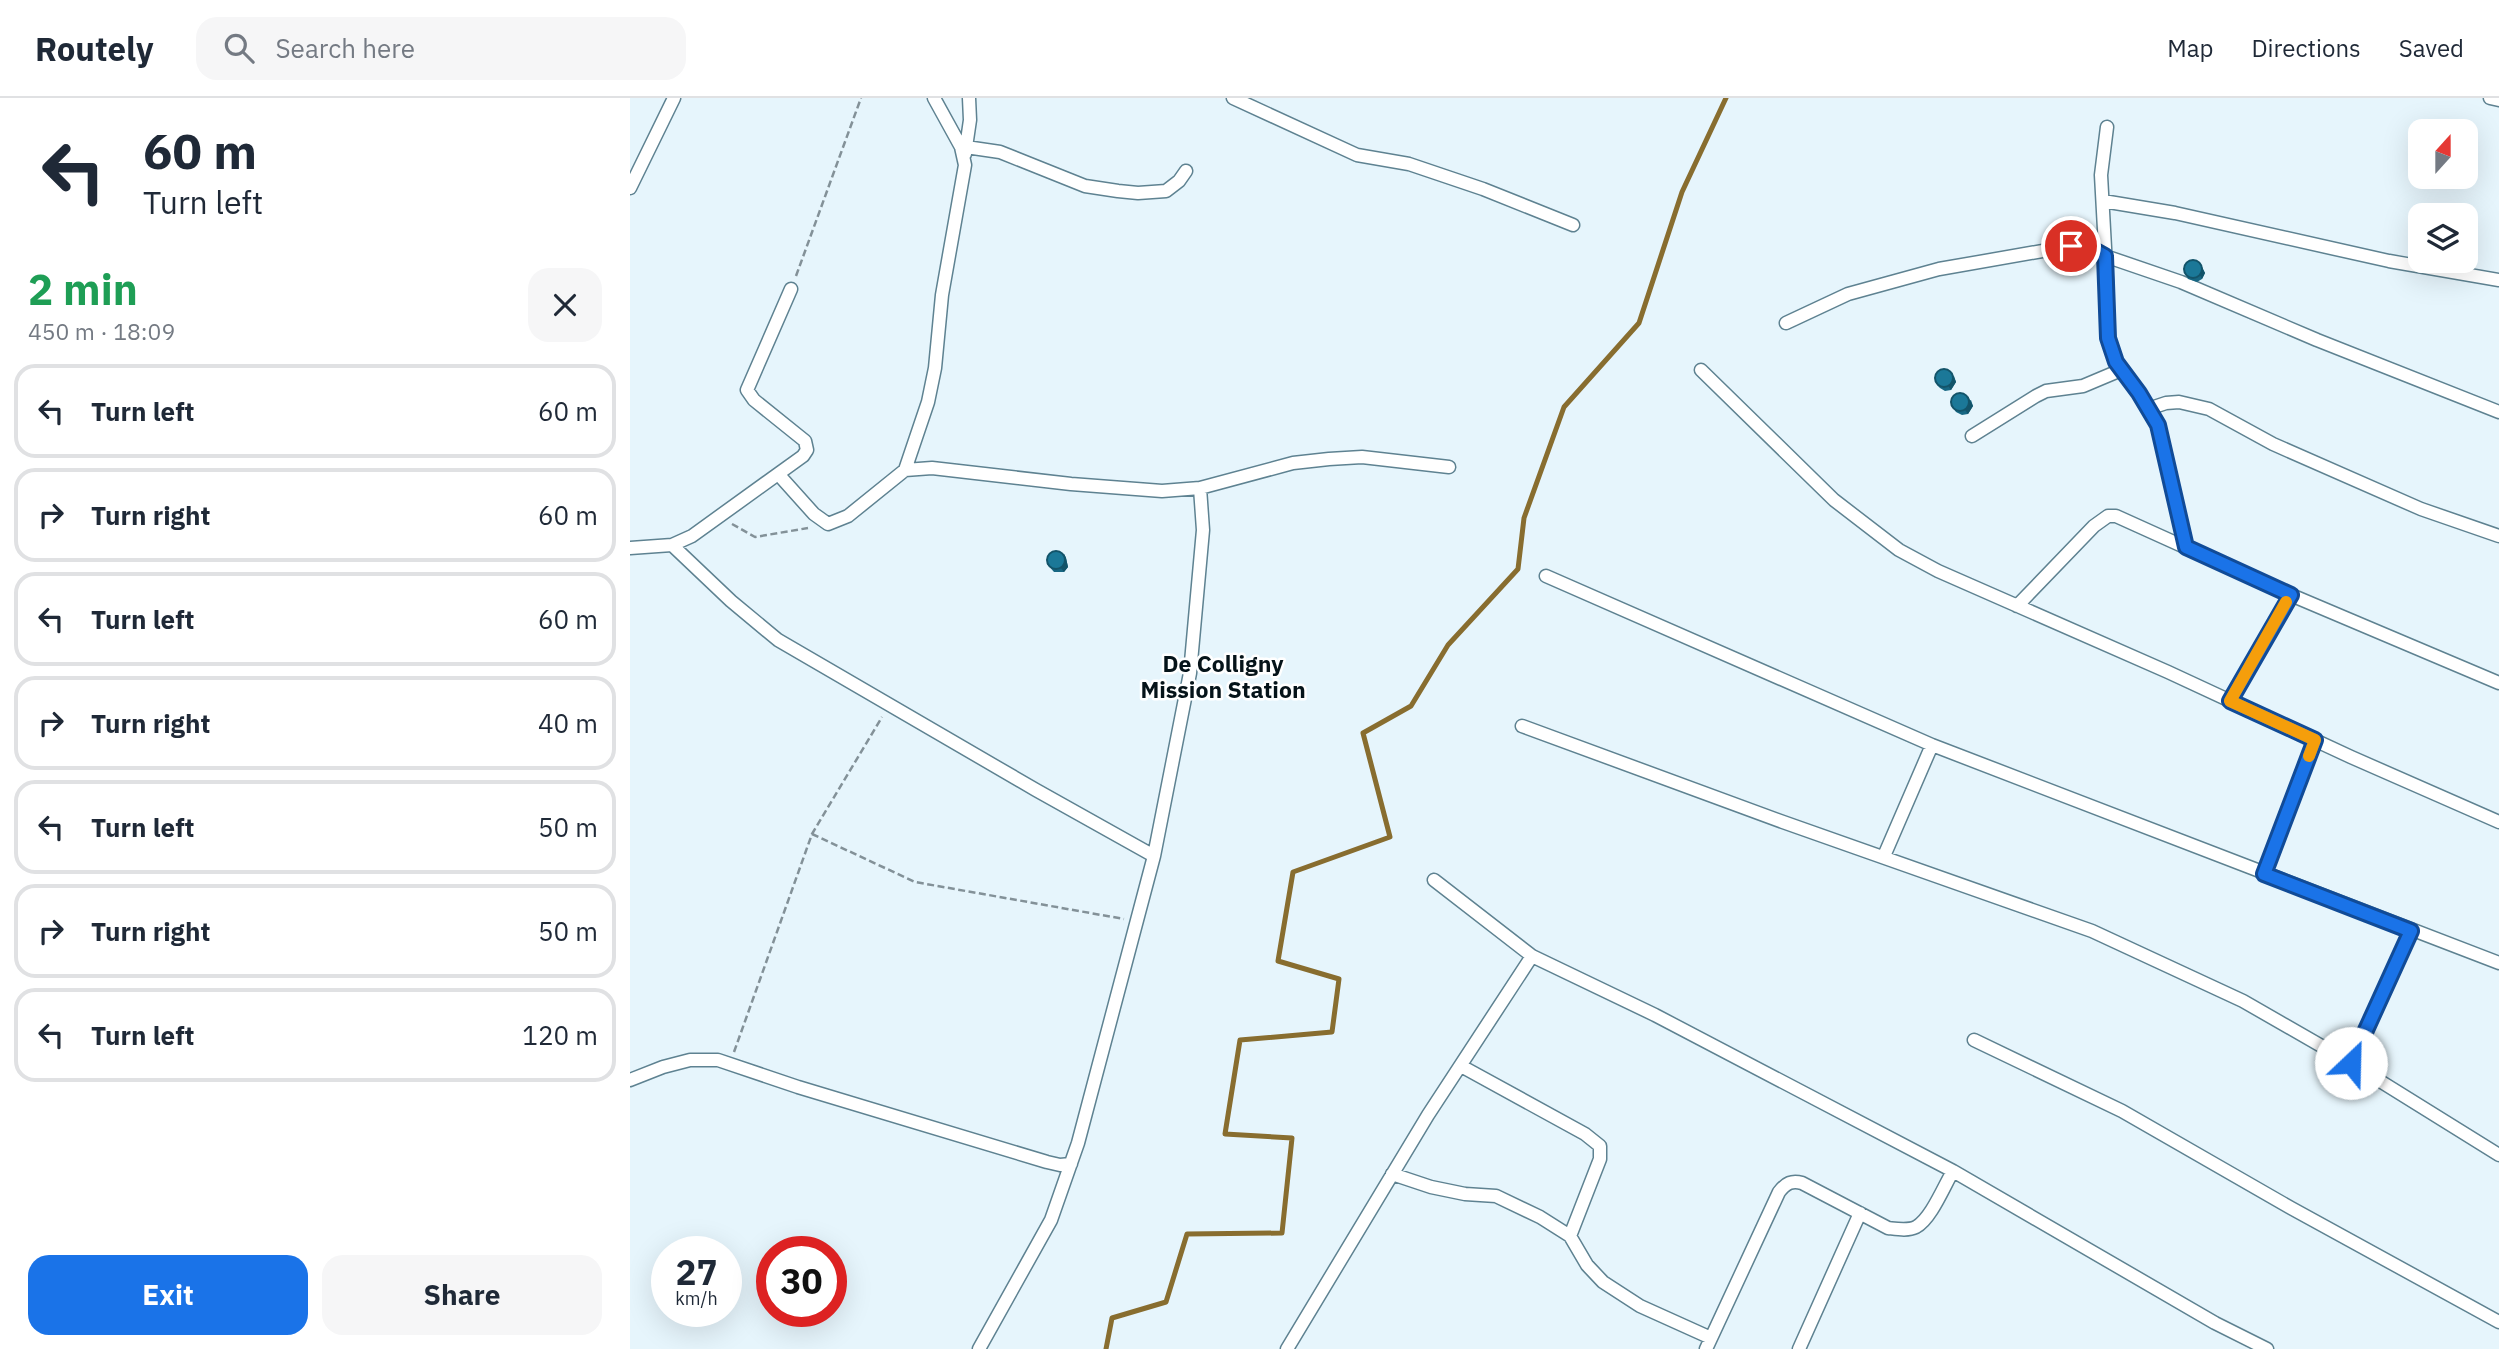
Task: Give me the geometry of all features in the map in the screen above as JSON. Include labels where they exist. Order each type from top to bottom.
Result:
[{"type":"street","points":[[630,188],[674,98]]},
{"type":"street","points":[[934,98],[966,152]]},
{"type":"street","points":[[779,475],[814,514],[828,524],[848,516],[905,470],[928,402],[935,368],[942,295],[962,188],[970,120],[969,98]]},
{"type":"street","points":[[1233,98],[1357,155],[1409,164],[1483,189],[1573,225]]},
{"type":"street","points":[[2490,98],[2499,100]]},
{"type":"street","points":[[2107,127],[2102,155],[2107,331],[2116,362],[2158,425],[2186,547]]},
{"type":"street","points":[[966,152],[990,149],[1085,186],[1138,193],[1166,191],[1180,181],[1186,171]]},
{"type":"street","points":[[2103,201],[2175,213],[2389,261],[2499,280]]},
{"type":"street","points":[[1786,323],[1848,294],[1939,269],[2071,246],[2096,251],[2181,282],[2354,355],[2499,412]]},
{"type":"street","points":[[630,548],[672,545],[692,536],[803,456],[808,445],[793,429],[754,400],[747,390],[791,289]]},
{"type":"street","points":[[1701,370],[1834,500],[1899,550],[1938,571],[2499,822]]},
{"type":"street","points":[[1972,436],[2046,391],[2083,386],[2121,370]]},
{"type":"street","points":[[2148,409],[2179,402],[2209,409],[2273,444],[2410,504],[2499,536]]},
{"type":"street","points":[[905,470],[932,468],[1162,491],[1200,488],[1293,463],[1329,459],[1372,458],[1449,467]]},
{"type":"street","points":[[979,1349],[1051,1220],[1071,1164],[1154,856],[1190,673],[1203,530],[1200,488]]},
{"type":"street","points":[[2017,606],[2094,526],[2108,516],[2126,519],[2291,595],[2499,683]]},
{"type":"street","points":[[672,545],[731,601],[779,640],[1154,856]]},
{"type":"street","points":[[1546,576],[1932,745],[2499,963]]},
{"type":"street","points":[[2230,701],[2291,595]]},
{"type":"street","points":[[1522,726],[2092,931],[2243,1001],[2351,1063],[2499,1155]]},
{"type":"street","points":[[2264,874],[2315,740]]},
{"type":"street","points":[[1884,856],[1932,745]]},
{"type":"street","points":[[1434,880],[1532,956],[1655,1015],[1953,1171],[2267,1349]]},
{"type":"street","points":[[2351,1063],[2411,931]]},
{"type":"street","points":[[1287,1349],[1392,1174],[1532,956]]},
{"type":"street","points":[[1974,1040],[2122,1111],[2291,1208],[2499,1322]]},
{"type":"street","points":[[630,1080],[691,1060],[718,1060],[1047,1162],[1071,1164]]},
{"type":"street","points":[[1461,1066],[1595,1140],[1600,1146],[1600,1159],[1570,1237]]},
{"type":"street","points":[[1392,1174],[1465,1194],[1496,1196],[1540,1217],[1570,1237],[1587,1265],[1603,1282],[1640,1306],[1708,1343],[1779,1192],[1785,1185],[1796,1181],[1802,1183],[1888,1228],[1903,1229],[1916,1227],[1927,1217],[1953,1171]]},
{"type":"street","points":[[1799,1349],[1860,1213]]},
{"type":"path","points":[[791,289],[862,98]]},
{"type":"path","points":[[720,517],[755,537],[828,524]]},
{"type":"path","points":[[729,1064],[812,834],[889,705]]},
{"type":"path","points":[[812,834],[915,882],[1137,921]]},
{"type":"building","points":[[2193,260],[2199,263],[2202,269],[2199,275],[2193,278],[2187,275],[2184,269],[2187,263]]},
{"type":"building","points":[[1944,369],[1950,372],[1953,378],[1950,384],[1944,387],[1938,384],[1935,378],[1938,372]]},
{"type":"building","points":[[1960,393],[1966,396],[1969,402],[1966,408],[1960,411],[1954,408],[1951,402],[1954,396]]},
{"type":"building","points":[[1056,551],[1062,554],[1065,560],[1062,566],[1056,569],[1050,566],[1047,560],[1050,554]]},
{"type":"waterway","points":[[1106,1349],[1112,1318],[1166,1302],[1187,1234],[1282,1233],[1292,1138],[1225,1134],[1240,1040],[1332,1032],[1339,979],[1278,961],[1293,872],[1390,837],[1363,733],[1411,706],[1448,645],[1518,569],[1524,518],[1564,407],[1639,323],[1682,192],[1726,98]]},
{"type":"slow traffic","points":[[2286,602],[2230,701],[2315,740],[2309,756]]},
{"type":"district","name":"De Colligny Mission Station","points":[[1223,677]]},
{"type":"route","points":[[2071,246],[2096,251],[2105,256],[2108,338],[2116,362],[2158,425],[2186,547],[2291,595],[2230,701],[2315,740],[2264,874],[2411,931],[2351,1063]]}]
